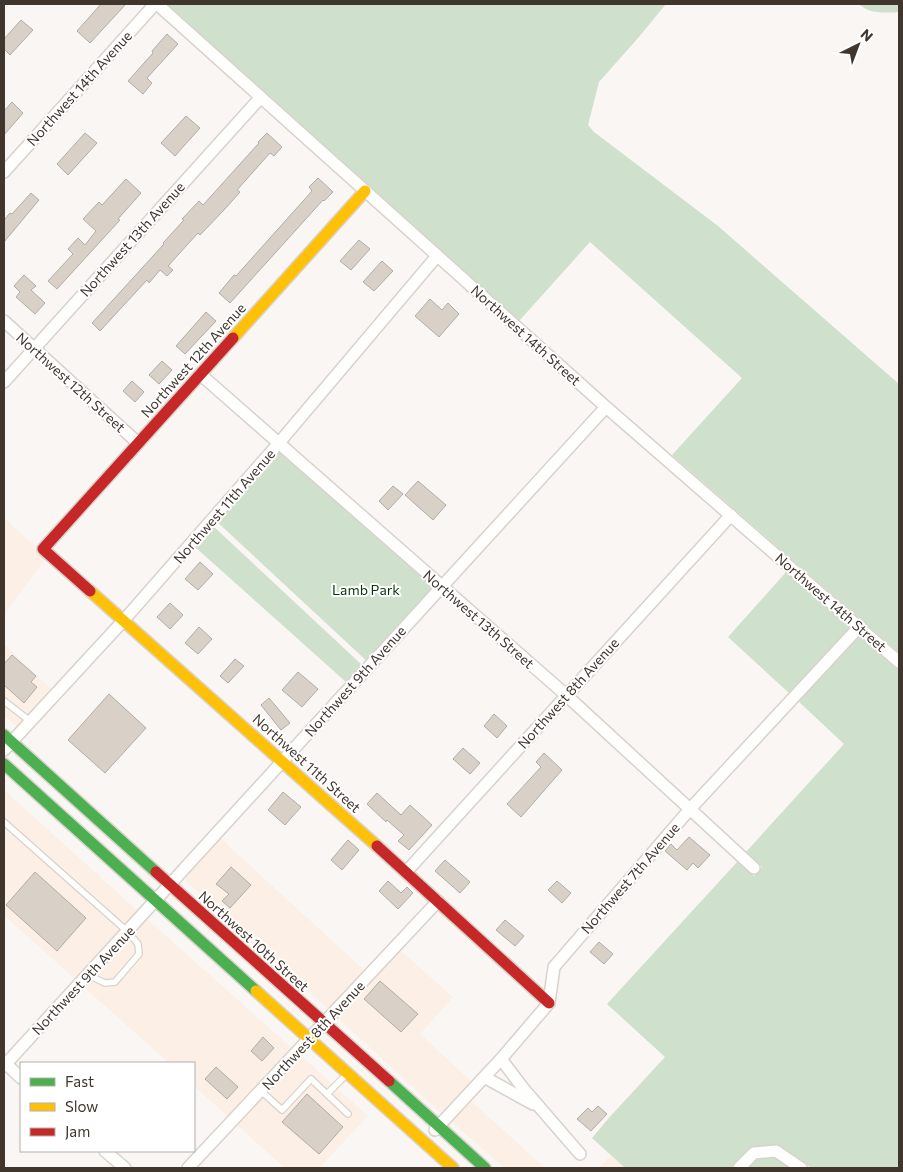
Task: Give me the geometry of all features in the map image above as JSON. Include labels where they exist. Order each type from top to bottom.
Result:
[{"type":"main road","name":"Northwest 12th Avenue","points":[[43,549],[365,191]]},
{"type":"main road","name":"Northwest 11th Street","points":[[43,549],[549,1002]]},
{"type":"main road","name":"Northwest 10th Street","points":[[6,742],[170,885],[485,1168]]},
{"type":"main road","points":[[4,764],[453,1168]]},
{"type":"street","name":"Northwest 14th Street","points":[[156,4],[606,407],[860,626],[899,662]]},
{"type":"street","name":"Northwest 14th Avenue","points":[[4,172],[156,4]]},
{"type":"street","name":"Northwest 13th Avenue","points":[[4,382],[261,97]]},
{"type":"street","name":"Northwest 11th Avenue","points":[[6,742],[30,722],[124,620],[278,444],[437,256]]},
{"type":"street","name":"Northwest 12th Street","points":[[4,321],[138,443]]},
{"type":"street","name":"Northwest 13th Street","points":[[200,374],[566,695],[754,868]]},
{"type":"street","name":"Northwest 9th Avenue","points":[[4,1064],[128,932],[606,407]]},
{"type":"street","name":"Northwest 8th Avenue","points":[[406,872],[731,515]]},
{"type":"street","name":"Northwest 7th Avenue","points":[[549,1002],[554,967],[690,809],[860,626]]},
{"type":"street","name":"Northwest 8th Avenue","points":[[188,1168],[438,901]]},
{"type":"street","points":[[424,1142],[501,1059],[549,1002]]},
{"type":"street","points":[[501,1059],[523,1088],[580,1154]]},
{"type":"street","points":[[4,1064],[20,1077]]},
{"type":"street","points":[[484,1077],[539,1107]]},
{"type":"street","points":[[739,1168],[754,1153],[776,1151],[801,1168]]},
{"type":"street","points":[[106,1152],[125,1168]]},
{"type":"lane","points":[[4,701],[30,722]]},
{"type":"lane","points":[[4,822],[128,932],[138,944],[139,954],[115,982],[105,983],[88,975]]},
{"type":"lane","points":[[327,1094],[347,1074]]},
{"type":"lane","points":[[261,1091],[282,1110],[311,1079],[348,1114]]},
{"type":"path","points":[[359,608],[373,593],[389,589],[396,596],[400,606],[412,618]]},
{"type":"shaded area","points":[[4,518],[37,548],[35,550],[45,559],[4,615]]},
{"type":"shaded area","points":[[4,644],[52,690],[17,727],[4,715]]},
{"type":"shaded area","points":[[4,790],[139,912],[76,980],[4,915]]},
{"type":"shaded area","points":[[220,838],[365,971],[329,1010],[184,879]]},
{"type":"shaded area","points":[[147,919],[293,1049],[229,1117],[195,1087],[195,1062],[168,1062],[84,987]]},
{"type":"shaded area","points":[[400,950],[453,997],[420,1034],[472,1082],[442,1114],[337,1017]]},
{"type":"shaded area","points":[[301,1056],[368,1116],[319,1168],[285,1168],[237,1125]]},
{"type":"shaded area","points":[[470,1100],[545,1168],[504,1168],[451,1121]]},
{"type":"shaded area","points":[[611,1156],[625,1168],[599,1168]]},
{"type":"green space","points":[[167,4],[666,4],[599,82],[588,125],[594,132],[718,226],[899,384],[899,653],[672,455],[742,378],[590,242],[519,321]]},
{"type":"green space","points":[[859,4],[899,4],[899,12],[883,13],[867,10]]},
{"type":"green space","name":"Lamb Park","points":[[278,444],[442,586],[370,664],[213,518]]},
{"type":"green space","points":[[213,526],[362,665],[346,682],[195,547]]},
{"type":"green space","points":[[787,571],[851,627],[790,694],[728,637]]},
{"type":"green space","points":[[860,635],[899,670],[899,1168],[811,1168],[777,1145],[750,1149],[732,1168],[625,1168],[592,1138],[665,1057],[607,1004],[738,861],[754,876],[762,867],[746,852],[844,744],[798,701]]},
{"type":"green space","points":[[774,1157],[791,1168],[747,1168],[756,1159]]},
{"type":"building","points":[[101,4],[126,4],[90,43],[77,31]]},
{"type":"building","points":[[21,20],[33,30],[10,55],[4,49],[4,39]]},
{"type":"building","points":[[167,34],[178,44],[147,78],[152,83],[143,94],[128,81]]},
{"type":"building","points":[[12,102],[23,113],[4,135],[4,111]]},
{"type":"building","points":[[186,116],[200,128],[175,156],[161,143]]},
{"type":"building","points":[[85,133],[97,143],[68,175],[57,164]]},
{"type":"building","points":[[267,133],[282,147],[274,156],[270,153],[237,190],[240,192],[224,210],[200,235],[198,233],[168,266],[173,270],[167,276],[160,270],[149,283],[147,280],[100,331],[92,323],[164,244],[184,220],[182,219],[199,201],[203,205]]},
{"type":"building","points":[[318,178],[333,192],[323,200],[230,303],[219,293],[312,191],[309,187]]},
{"type":"building","points":[[126,179],[141,193],[118,219],[120,220],[57,289],[48,281],[73,254],[68,249],[78,238],[85,245],[96,231],[83,219],[99,202],[102,205]]},
{"type":"building","points":[[31,193],[39,200],[4,242],[4,220]]},
{"type":"building","points":[[359,240],[370,249],[351,270],[340,261]]},
{"type":"building","points":[[382,261],[393,271],[374,291],[363,282]]},
{"type":"building","points":[[24,275],[36,286],[31,290],[45,303],[35,314],[16,297],[20,292],[14,286]]},
{"type":"building","points":[[430,299],[442,310],[448,303],[459,314],[439,337],[415,316]]},
{"type":"building","points":[[206,312],[216,321],[185,354],[176,346]]},
{"type":"building","points":[[162,361],[172,370],[159,384],[149,375]]},
{"type":"building","points":[[132,381],[144,392],[135,402],[123,391]]},
{"type":"building","points":[[418,481],[446,505],[433,520],[405,495]]},
{"type":"building","points":[[393,486],[403,494],[388,510],[379,501]]},
{"type":"building","points":[[200,562],[213,574],[198,590],[185,579]]},
{"type":"building","points":[[170,603],[183,615],[170,629],[157,617]]},
{"type":"building","points":[[199,627],[212,639],[198,654],[185,643]]},
{"type":"building","points":[[12,655],[36,676],[31,682],[37,687],[24,703],[4,685],[4,664]]},
{"type":"building","points":[[235,659],[244,666],[228,683],[220,676]]},
{"type":"building","points":[[298,672],[318,689],[302,707],[282,690]]},
{"type":"building","points":[[109,694],[146,728],[105,773],[68,740]]},
{"type":"building","points":[[269,698],[290,723],[281,730],[261,705]]},
{"type":"building","points":[[494,714],[507,726],[497,738],[484,726]]},
{"type":"building","points":[[463,748],[480,763],[470,774],[453,759]]},
{"type":"building","points":[[544,753],[562,770],[521,817],[507,804],[541,767],[536,762]]},
{"type":"building","points":[[283,792],[301,807],[285,825],[268,810]]},
{"type":"building","points":[[377,793],[401,815],[410,805],[432,825],[409,850],[398,841],[404,835],[387,820],[386,822],[367,804]]},
{"type":"building","points":[[689,837],[710,855],[698,868],[693,863],[687,870],[665,851],[671,844],[677,850]]},
{"type":"building","points":[[348,840],[359,850],[342,870],[331,860]]},
{"type":"building","points":[[445,860],[470,882],[460,893],[435,871]]},
{"type":"building","points":[[231,867],[251,885],[230,908],[222,901],[229,894],[216,884]]},
{"type":"building","points":[[35,872],[86,918],[57,951],[6,905]]},
{"type":"building","points":[[388,881],[401,893],[407,887],[413,893],[398,909],[379,891]]},
{"type":"building","points":[[557,881],[571,893],[562,903],[548,890]]},
{"type":"building","points":[[505,920],[524,936],[515,946],[496,930]]},
{"type":"building","points":[[599,942],[613,954],[604,964],[590,952]]},
{"type":"building","points":[[380,981],[418,1014],[401,1032],[364,999]]},
{"type":"building","points":[[263,1037],[274,1048],[262,1061],[251,1051]]},
{"type":"building","points":[[216,1067],[238,1087],[227,1099],[205,1079]]},
{"type":"building","points":[[307,1094],[343,1127],[319,1154],[282,1122]]},
{"type":"building","points":[[598,1106],[607,1114],[591,1131],[577,1119],[588,1108],[592,1112]]},
{"type":"traffic: fast","points":[[4,735],[156,872]]},
{"type":"traffic: fast","points":[[4,764],[256,991]]},
{"type":"traffic: fast","points":[[389,1081],[485,1168]]},
{"type":"traffic: slow","points":[[233,338],[365,191]]},
{"type":"traffic: slow","points":[[90,591],[377,846]]},
{"type":"traffic: slow","points":[[256,991],[453,1168]]},
{"type":"traffic: jam","points":[[90,591],[43,549],[233,338]]},
{"type":"traffic: jam","points":[[377,846],[549,1003]]},
{"type":"traffic: jam","points":[[156,872],[389,1081]]}]
